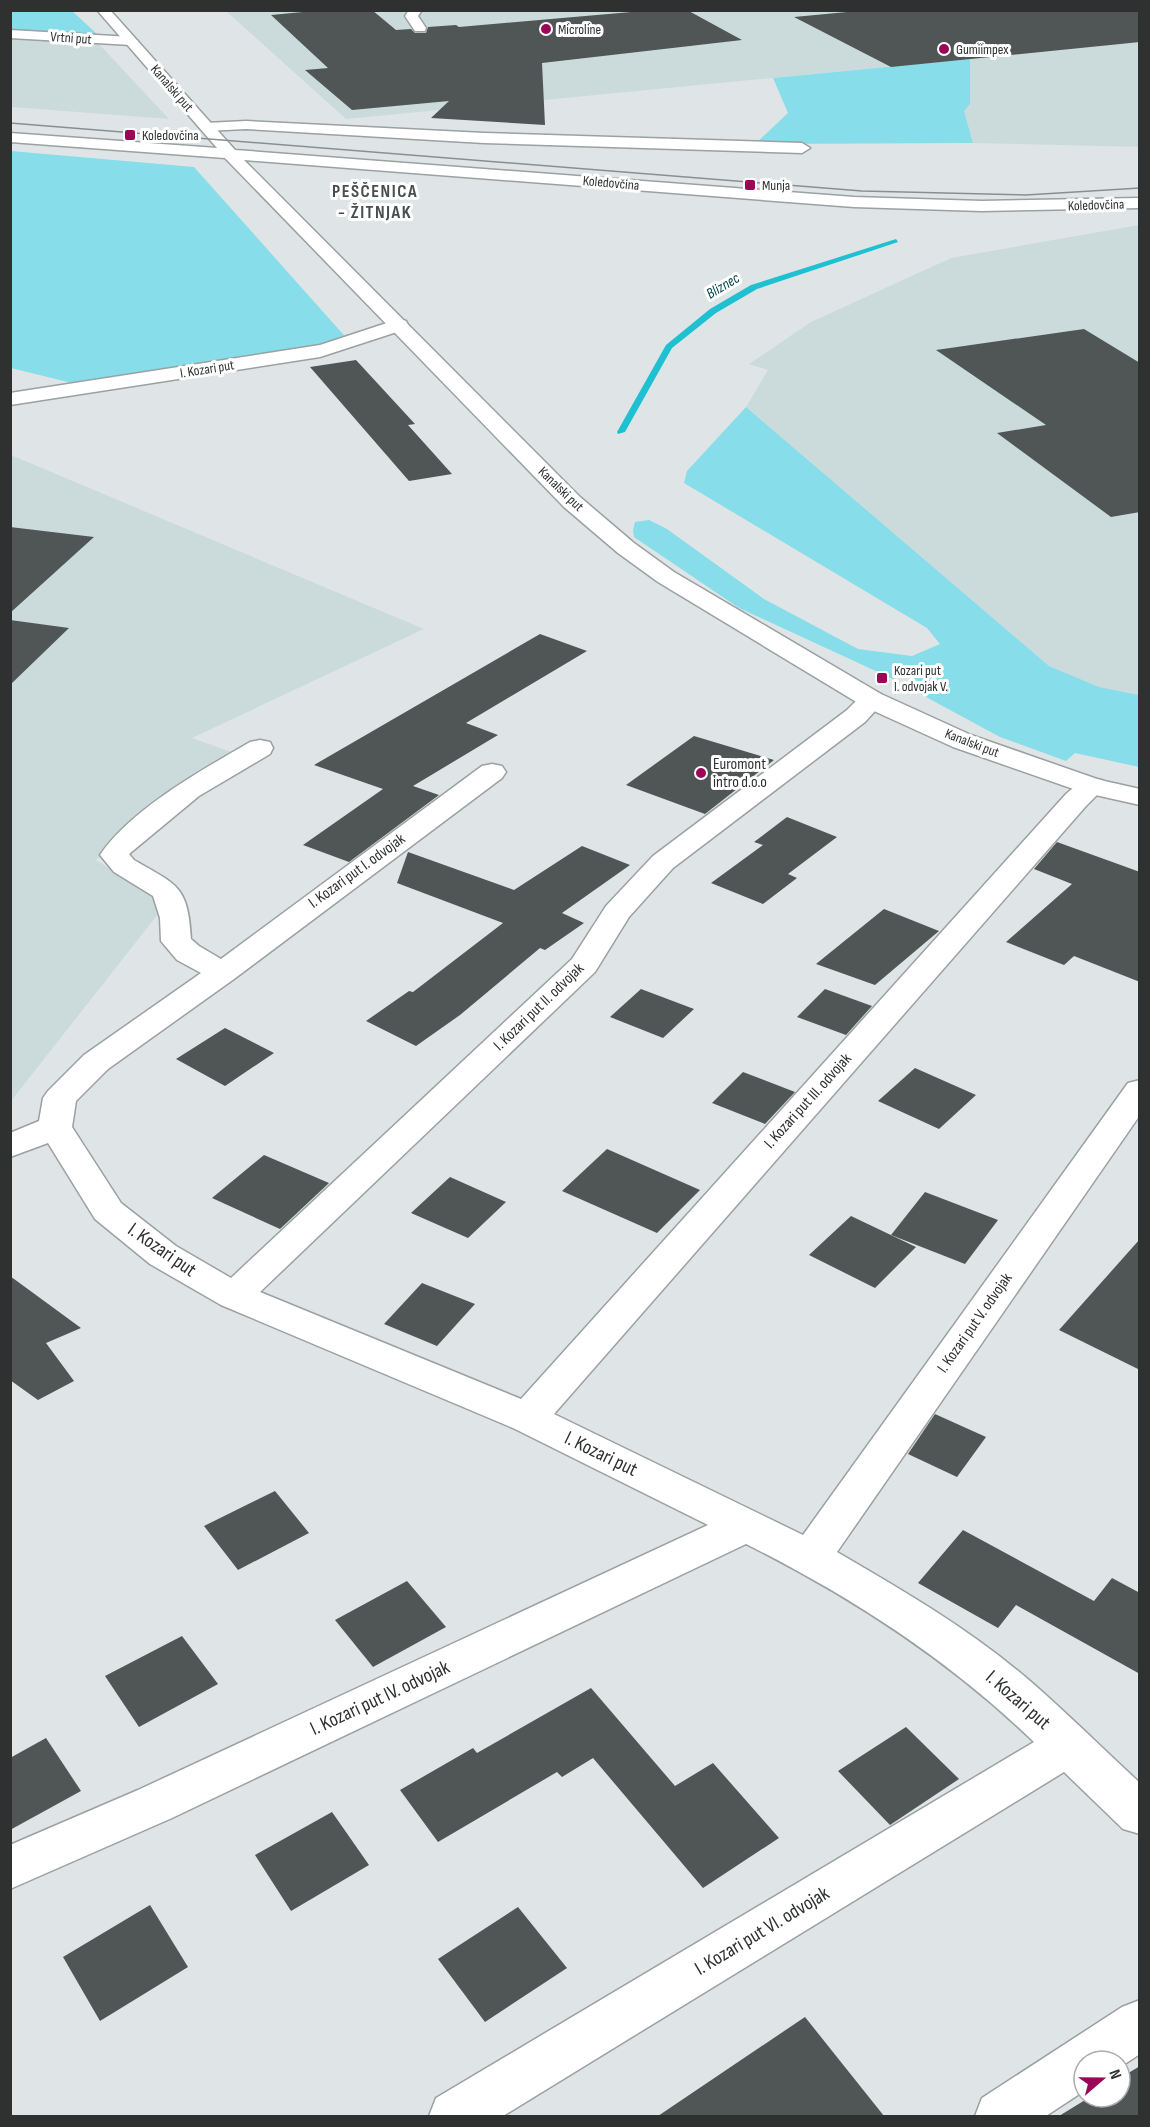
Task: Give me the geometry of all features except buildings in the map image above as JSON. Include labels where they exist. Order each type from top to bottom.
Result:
[{"type":"street","name":"Kanalski put","points":[[103,10],[231,155],[572,502],[626,548],[666,577],[872,700],[962,741],[1092,786],[1140,797]]},
{"type":"street","points":[[416,10],[411,16],[420,28]]},
{"type":"street","name":"Vrtni put","points":[[10,34],[130,41]]},
{"type":"street","points":[[206,127],[246,125],[484,138],[802,148]]},
{"type":"street","name":"Koledovčina","points":[[10,137],[854,202],[993,206],[1140,203]]},
{"type":"street","name":"I. Kozari put","points":[[10,399],[320,351],[343,346],[379,329],[399,325]]},
{"type":"street","name":"I. Kozari put II. odvojak","points":[[234,1296],[584,965],[617,912],[663,862],[856,716],[872,700]]},
{"type":"street","points":[[223,972],[188,953],[176,941],[175,918],[167,892],[124,866],[114,855],[121,845],[189,790],[260,748]]},
{"type":"street","name":"I. Kozari put I. odvojak","points":[[55,1127],[60,1098],[96,1062],[223,972],[492,772]]},
{"type":"street","name":"I. Kozari put III. odvojak","points":[[526,1418],[1068,809],[1092,786]]},
{"type":"street","name":"I. Kozari put V. odvojak","points":[[810,1557],[1140,1090]]},
{"type":"street","points":[[10,1146],[55,1127]]},
{"type":"street","name":"I. Kozari put","points":[[55,1127],[108,1211],[163,1255],[234,1296],[526,1418],[810,1557],[917,1620],[1013,1692],[1069,1745],[1134,1795]]},
{"type":"street","name":"I. Kozari put IV. odvojak","points":[[10,1868],[176,1794],[748,1525]]},
{"type":"street","name":"I. Kozari put VI. odvojak","points":[[455,2116],[1069,1745]]},
{"type":"street","points":[[1000,2116],[1140,2024]]},
{"type":"shaded area","points":[[71,10],[97,34],[11,31],[11,11]]},
{"type":"shaded area","points":[[226,11],[1139,11],[1139,147],[973,143],[964,111],[970,59],[346,119]]},
{"type":"shaded area","points":[[10,38],[98,43],[169,119],[11,107]]},
{"type":"shaded area","points":[[970,59],[970,104],[964,111],[973,143],[755,144],[788,113],[773,78]]},
{"type":"shaded area","points":[[11,151],[194,167],[350,342],[76,384],[11,368]]},
{"type":"shaded area","points":[[1139,225],[1139,695],[1099,687],[1049,666],[746,407],[768,370],[749,364],[811,322],[951,258]]},
{"type":"shaded area","points":[[746,407],[1049,666],[1099,687],[1139,695],[1139,767],[1075,753],[1066,761],[1000,737],[913,690],[922,684],[902,674],[893,679],[739,608],[634,537],[635,522],[649,520],[667,529],[764,599],[858,649],[912,656],[940,644],[927,628],[684,483],[687,471]]},
{"type":"shaded area","points":[[11,455],[424,629],[192,738],[234,753],[176,785],[96,860],[166,904],[11,1101]]},
{"type":"waterway","name":"Bliznec","points":[[621,432],[669,347],[713,311],[754,287],[896,241]]},
{"type":"tram line","points":[[10,123],[862,191],[1026,195],[1140,188]]},
{"type":"place","name":"Microline","points":[[546,29]]},
{"type":"place","name":"Gumiimpex","points":[[944,49]]},
{"type":"place","name":"Koledovčina","points":[[130,135]]},
{"type":"place","name":"Munja","points":[[750,185]]},
{"type":"place","name":"Kozari put I. odvojak V.","points":[[882,678]]},
{"type":"place","name":"Euromont intro d.o.o","points":[[701,773]]},
{"type":"district","name":"PEŠČENICA - ŽITNJAK","points":[[375,201]]}]
